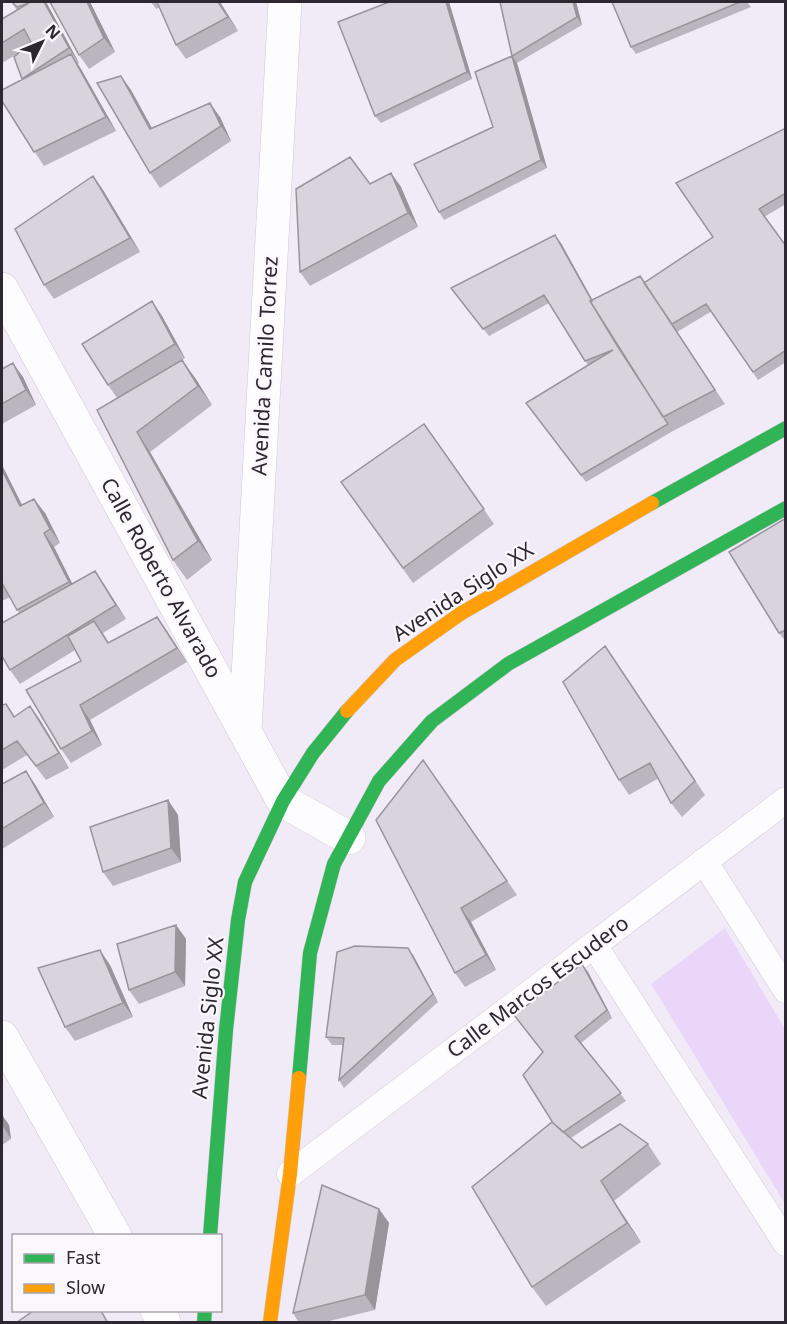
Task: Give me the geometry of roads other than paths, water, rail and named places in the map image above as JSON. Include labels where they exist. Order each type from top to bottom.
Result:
[{"type":"highway","name":"Avenida Siglo XX","points":[[210,1234],[226,1030],[238,920],[245,882],[283,801],[313,753],[343,716],[395,660],[460,615],[523,576],[786,428]]},
{"type":"highway","points":[[270,1323],[290,1174],[310,953],[334,864],[379,782],[432,721],[508,664],[786,508]]},
{"type":"street","name":"Avenida Camilo Torrez","points":[[245,731],[285,2]]},
{"type":"street","name":"Calle Roberto Alvarado","points":[[2,289],[283,801]]},
{"type":"street","points":[[283,801],[349,838]]},
{"type":"street","points":[[2,1037],[113,1234]]},
{"type":"lane","name":"Calle Marcos Escudero","points":[[290,1174],[786,800]]},
{"type":"lane","points":[[704,861],[786,990]]},
{"type":"lane","points":[[594,945],[786,1243]]}]
